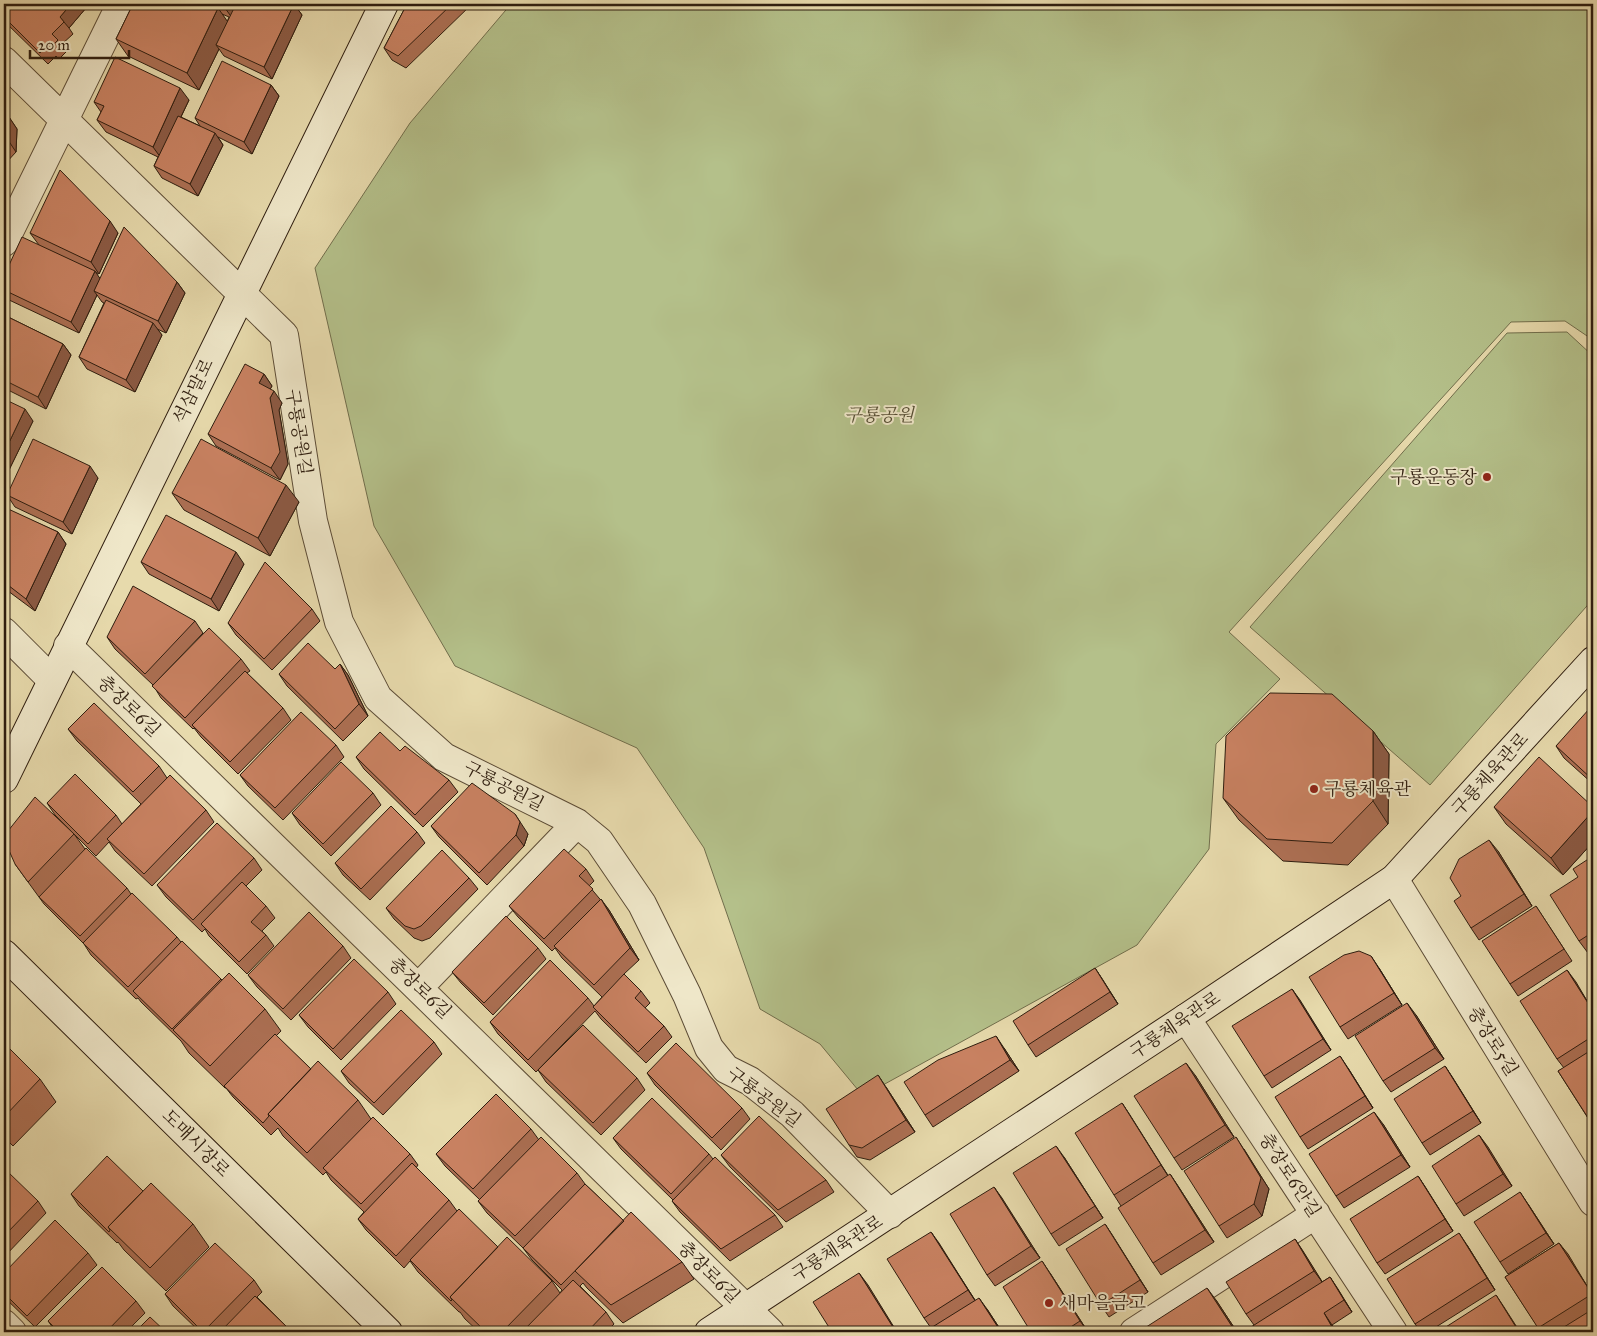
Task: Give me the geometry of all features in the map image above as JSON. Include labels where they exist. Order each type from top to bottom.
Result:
[{"type":"street","points":[[4,242],[121,4]]},
{"type":"street","name":"석삼말로","points":[[4,780],[51,679],[384,4]]},
{"type":"street","name":"구룡공원길","points":[[4,61],[284,336],[313,521],[338,622],[378,698],[444,756],[577,823],[599,841],[642,904],[687,995],[709,1048],[726,1069],[750,1081],[792,1114],[890,1214]]},
{"type":"street","points":[[4,632],[51,679]]},
{"type":"street","name":"충장로6길","points":[[68,646],[770,1332]]},
{"type":"street","name":"구룡체육관로","points":[[709,1332],[1394,879],[1593,661]]},
{"type":"street","points":[[419,987],[577,823]]},
{"type":"street","name":"충장로5길","points":[[1394,879],[1590,1189]]},
{"type":"street","name":"도매시장로","points":[[4,954],[388,1332]]},
{"type":"street","name":"충장로6안길","points":[[1186,1018],[1393,1332]]},
{"type":"street","points":[[1134,1332],[1316,1214]]},
{"type":"street","points":[[4,1324],[12,1332]]},
{"type":"green space","name":"구룡공원","points":[[511,4],[1593,4],[1593,340],[1565,321],[1511,322],[1229,632],[1280,679],[1216,744],[1209,849],[1137,945],[863,1096],[820,1044],[760,1009],[704,848],[637,748],[455,666],[374,526],[315,268],[410,123]]},
{"type":"green space","name":"구룡운동장","points":[[1567,332],[1593,356],[1593,599],[1430,785],[1250,627],[1507,333]]},
{"type":"building","points":[[4,4],[71,4],[60,17],[64,22],[52,34],[58,40],[51,47],[48,44],[40,53],[4,17]]},
{"type":"building","points":[[133,4],[208,4],[218,8],[187,73],[116,39]]},
{"type":"building","points":[[236,4],[294,4],[264,67],[216,45]]},
{"type":"building","points":[[407,4],[452,4],[398,56],[384,48]]},
{"type":"building","points":[[115,57],[180,88],[153,147],[97,120],[104,106],[94,102]]},
{"type":"building","points":[[222,61],[271,85],[244,142],[195,118]]},
{"type":"building","points":[[4,112],[9,117],[8,140],[4,144]]},
{"type":"building","points":[[178,116],[215,133],[190,184],[154,166]]},
{"type":"building","points":[[60,170],[110,221],[91,262],[30,233]]},
{"type":"building","points":[[124,227],[177,282],[158,321],[94,291]]},
{"type":"building","points":[[22,237],[95,271],[71,322],[4,290],[4,276]]},
{"type":"building","points":[[106,300],[153,323],[126,380],[79,357]]},
{"type":"building","points":[[4,315],[63,344],[38,397],[4,380]]},
{"type":"building","points":[[245,364],[264,374],[259,383],[274,391],[270,398],[280,452],[271,468],[208,434]]},
{"type":"building","points":[[4,399],[25,409],[4,453]]},
{"type":"building","points":[[33,439],[90,466],[63,522],[7,495]]},
{"type":"building","points":[[201,439],[286,485],[258,538],[172,493]]},
{"type":"building","points":[[4,507],[58,532],[26,599],[4,582]]},
{"type":"building","points":[[166,515],[236,552],[211,599],[141,562]]},
{"type":"building","points":[[265,562],[312,609],[264,659],[228,623]]},
{"type":"building","points":[[133,586],[195,621],[145,674],[107,637]]},
{"type":"building","points":[[209,628],[241,659],[185,718],[152,686]]},
{"type":"building","points":[[308,643],[335,669],[340,664],[359,704],[335,729],[279,674]]},
{"type":"building","points":[[245,671],[283,708],[230,762],[192,725]]},
{"type":"building","name":"구룡체육관","points":[[1270,693],[1332,694],[1373,731],[1373,801],[1332,843],[1267,839],[1223,798],[1226,736]]},
{"type":"building","points":[[94,703],[159,766],[133,792],[68,729]]},
{"type":"building","points":[[1590,708],[1593,711],[1593,780],[1556,746]]},
{"type":"building","points":[[301,712],[336,745],[275,808],[240,775]]},
{"type":"building","points":[[380,732],[400,751],[405,746],[449,780],[415,815],[356,757]]},
{"type":"building","points":[[1539,757],[1593,807],[1593,811],[1551,858],[1494,807]]},
{"type":"building","points":[[341,762],[373,793],[323,844],[292,813]]},
{"type":"building","points":[[75,774],[116,815],[88,844],[47,803]]},
{"type":"building","points":[[170,775],[206,810],[144,874],[107,839]]},
{"type":"building","points":[[472,783],[515,814],[520,822],[516,835],[479,873],[431,826]]},
{"type":"building","points":[[35,797],[74,834],[28,882],[15,864],[7,846],[8,831]]},
{"type":"building","points":[[391,806],[417,832],[361,889],[335,863]]},
{"type":"building","points":[[217,823],[254,858],[193,920],[157,885]]},
{"type":"building","points":[[1489,840],[1524,894],[1471,928],[1454,901],[1461,896],[1450,878],[1459,859]]},
{"type":"building","points":[[86,848],[127,888],[80,936],[39,897]]},
{"type":"building","points":[[564,849],[586,869],[579,876],[593,889],[544,939],[509,906]]},
{"type":"building","points":[[442,850],[469,878],[421,926],[414,929],[405,926],[386,908]]},
{"type":"building","points":[[1593,856],[1593,932],[1579,941],[1550,895],[1578,877],[1573,869]]},
{"type":"building","points":[[242,882],[266,906],[251,922],[266,935],[239,962],[201,924]]},
{"type":"building","points":[[132,893],[177,937],[128,987],[83,943]]},
{"type":"building","points":[[601,899],[630,948],[594,985],[554,946]]},
{"type":"building","points":[[1536,906],[1564,949],[1510,984],[1482,941]]},
{"type":"building","points":[[309,912],[343,946],[283,1009],[248,975]]},
{"type":"building","points":[[506,916],[538,948],[484,1003],[452,972]]},
{"type":"building","points":[[182,941],[221,979],[172,1029],[133,991]]},
{"type":"building","points":[[1359,951],[1371,956],[1394,993],[1340,1027],[1309,977],[1344,955]]},
{"type":"building","points":[[354,959],[388,992],[333,1049],[299,1015]]},
{"type":"building","points":[[550,960],[588,998],[528,1060],[490,1022]]},
{"type":"building","points":[[1095,968],[1110,992],[1028,1045],[1013,1021]]},
{"type":"building","points":[[1567,970],[1593,1011],[1593,1036],[1557,1059],[1520,1001]]},
{"type":"building","points":[[229,973],[265,1009],[210,1066],[173,1030]]},
{"type":"building","points":[[624,974],[641,991],[635,998],[664,1026],[638,1052],[593,1007]]},
{"type":"building","points":[[1292,989],[1323,1039],[1264,1076],[1232,1026]]},
{"type":"building","points":[[1407,1003],[1435,1048],[1383,1081],[1355,1036]]},
{"type":"building","points":[[401,1010],[434,1042],[374,1103],[341,1071]]},
{"type":"building","points":[[583,1025],[637,1078],[593,1123],[538,1070]]},
{"type":"building","points":[[275,1034],[311,1069],[268,1114],[269,1116],[263,1123],[224,1086]]},
{"type":"building","points":[[996,1036],[1010,1060],[925,1115],[904,1082],[938,1060]]},
{"type":"building","points":[[4,1043],[40,1079],[4,1117]]},
{"type":"building","points":[[676,1043],[742,1108],[712,1138],[647,1073]]},
{"type":"building","points":[[1593,1049],[1593,1123],[1592,1124],[1558,1071]]},
{"type":"building","points":[[1340,1056],[1365,1096],[1300,1137],[1275,1097]]},
{"type":"building","points":[[318,1061],[358,1100],[307,1153],[268,1114]]},
{"type":"building","points":[[1186,1063],[1225,1125],[1174,1158],[1134,1096]]},
{"type":"building","points":[[1445,1066],[1473,1111],[1422,1143],[1394,1099]]},
{"type":"building","points":[[878,1075],[906,1120],[862,1148],[849,1145],[826,1109]]},
{"type":"building","points":[[496,1094],[531,1129],[473,1189],[436,1154]]},
{"type":"building","points":[[652,1098],[709,1154],[671,1194],[613,1138]]},
{"type":"building","points":[[1122,1103],[1161,1165],[1114,1195],[1075,1133]]},
{"type":"building","points":[[1374,1112],[1401,1155],[1336,1196],[1309,1154]]},
{"type":"building","points":[[759,1116],[826,1180],[778,1210],[721,1155]]},
{"type":"building","points":[[373,1117],[410,1154],[361,1204],[323,1168]]},
{"type":"building","points":[[1479,1135],[1503,1174],[1456,1204],[1432,1166]]},
{"type":"building","points":[[541,1137],[577,1173],[515,1236],[478,1201]]},
{"type":"building","points":[[1236,1137],[1261,1178],[1254,1204],[1219,1226],[1184,1171]]},
{"type":"building","points":[[1056,1146],[1095,1206],[1051,1234],[1013,1173]]},
{"type":"building","points":[[107,1156],[143,1191],[108,1227],[109,1232],[71,1194]]},
{"type":"building","points":[[715,1157],[775,1215],[721,1249],[672,1201]]},
{"type":"building","points":[[412,1163],[449,1200],[396,1256],[358,1219]]},
{"type":"building","points":[[7,1171],[38,1201],[4,1236],[4,1174]]},
{"type":"building","points":[[1170,1174],[1205,1230],[1153,1263],[1118,1208]]},
{"type":"building","points":[[1418,1176],[1445,1219],[1377,1263],[1350,1219]]},
{"type":"building","points":[[151,1183],[193,1224],[150,1268],[108,1227]]},
{"type":"building","points":[[585,1184],[624,1221],[561,1285],[523,1248]]},
{"type":"building","points":[[994,1187],[1031,1246],[987,1275],[950,1214]]},
{"type":"building","points":[[1520,1192],[1546,1233],[1500,1262],[1474,1222]]},
{"type":"building","points":[[459,1209],[498,1247],[450,1297],[451,1301],[410,1260]]},
{"type":"building","points":[[631,1212],[682,1262],[611,1305],[575,1271]]},
{"type":"building","points":[[55,1220],[88,1253],[27,1316],[4,1293],[4,1273]]},
{"type":"building","points":[[1105,1224],[1140,1280],[1101,1305],[1066,1249]]},
{"type":"building","points":[[931,1232],[968,1290],[924,1318],[887,1259]]},
{"type":"building","points":[[1459,1233],[1487,1278],[1415,1324],[1387,1279]]},
{"type":"building","points":[[507,1237],[552,1281],[502,1332],[486,1332],[450,1297]]},
{"type":"building","points":[[1295,1239],[1314,1271],[1246,1314],[1226,1282]]},
{"type":"building","points":[[215,1243],[254,1280],[203,1332],[165,1294]]},
{"type":"building","points":[[1559,1243],[1592,1294],[1538,1328],[1505,1277]]},
{"type":"building","points":[[1042,1261],[1080,1321],[1063,1332],[1031,1332],[1003,1287]]},
{"type":"building","points":[[102,1267],[136,1301],[106,1332],[59,1332],[48,1321]]},
{"type":"building","points":[[859,1273],[896,1332],[832,1332],[813,1302]]},
{"type":"building","points":[[1330,1277],[1344,1300],[1324,1313],[1332,1327],[1324,1332],[1254,1332],[1251,1327]]},
{"type":"building","points":[[573,1280],[606,1312],[587,1332],[522,1332]]},
{"type":"building","points":[[1207,1288],[1233,1328],[1226,1332],[1140,1331]]},
{"type":"building","points":[[1496,1295],[1519,1332],[1438,1332]]},
{"type":"building","points":[[255,1296],[292,1332],[220,1332]]},
{"type":"building","points":[[979,1298],[1001,1332],[926,1332],[926,1331]]},
{"type":"building","points":[[1593,1309],[1593,1332],[1556,1332]]},
{"type":"building","points":[[150,1317],[166,1332],[135,1332]]},
{"type":"place","name":"구룡운동장","points":[[1487,477]]},
{"type":"place","name":"구룡체육관","points":[[1314,789]]},
{"type":"place","name":"새마을금고","points":[[1049,1303]]}]
